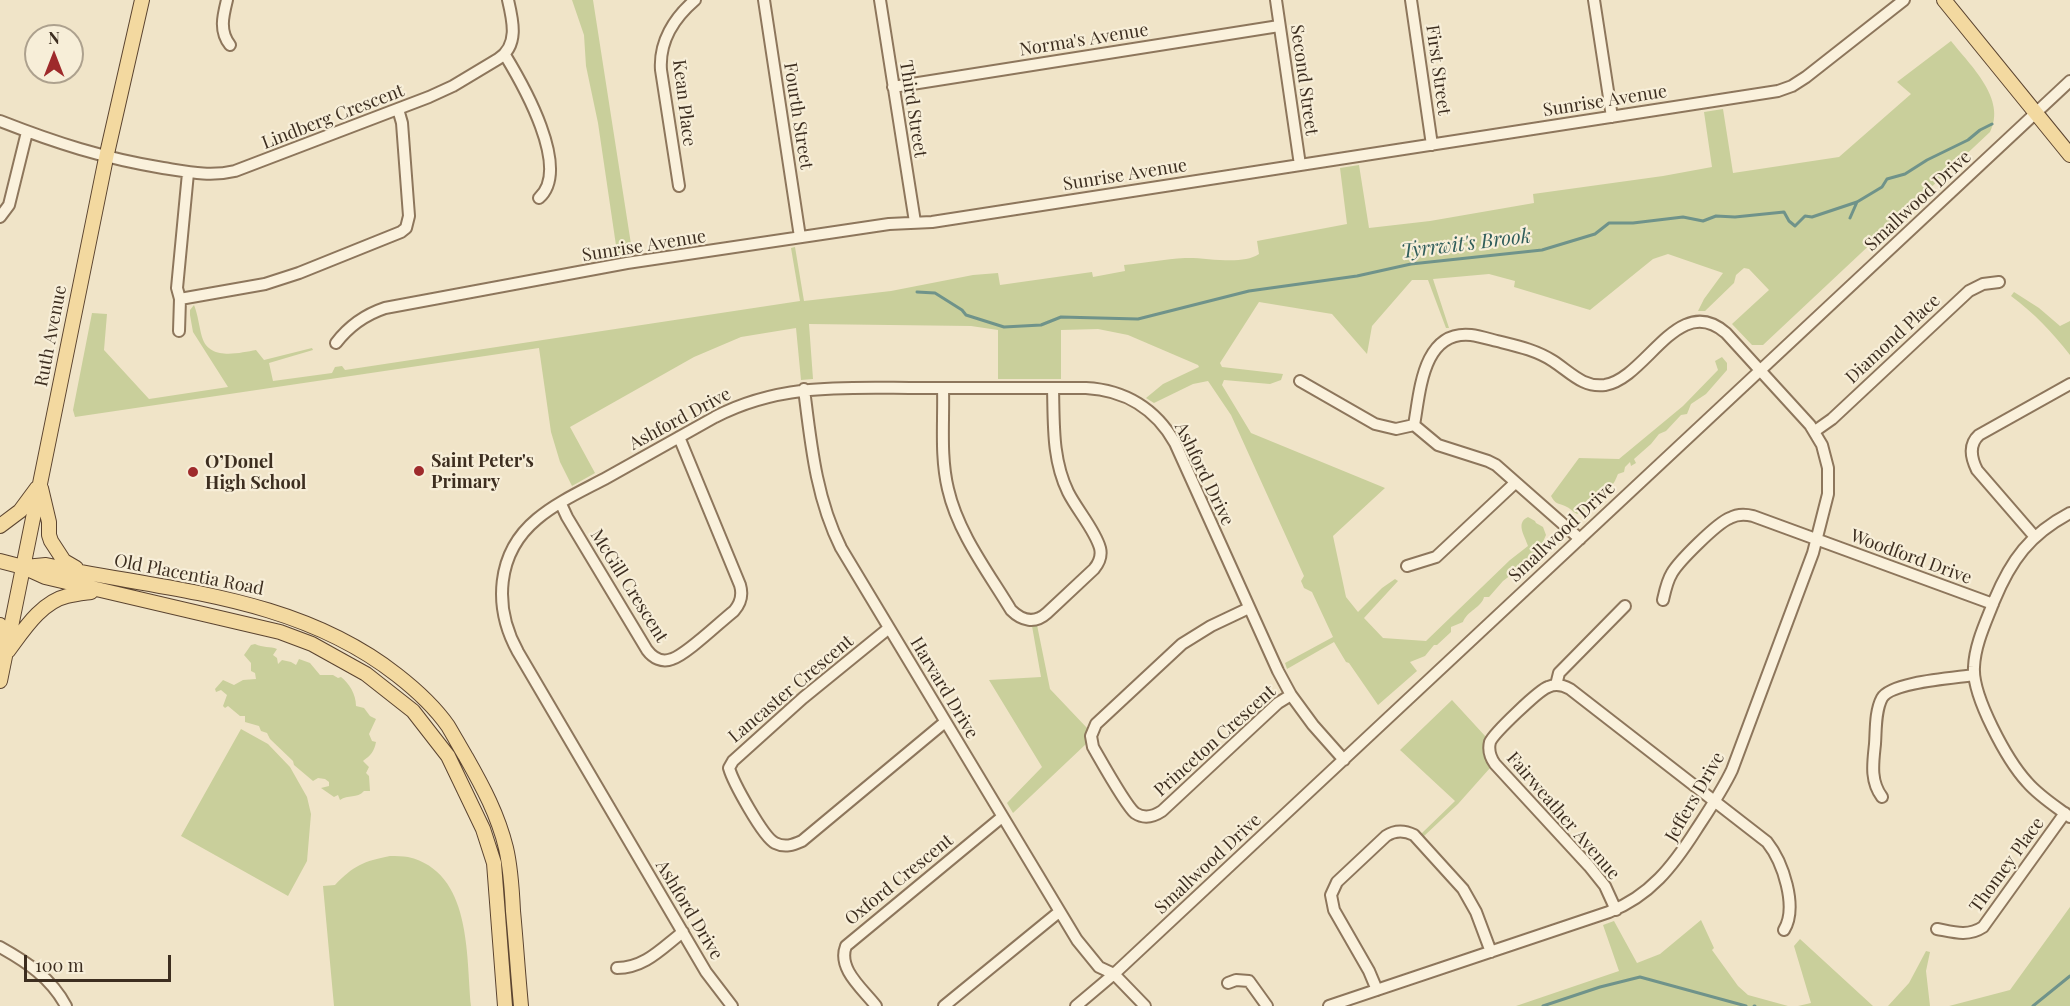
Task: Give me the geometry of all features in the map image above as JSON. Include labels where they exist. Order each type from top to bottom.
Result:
[{"type":"main road","name":"Ruth Avenue","points":[[0,681],[106,158],[142,0]]},
{"type":"main road","points":[[1944,0],[2070,155]]},
{"type":"main road","points":[[0,526],[20,512],[40,484]]},
{"type":"main road","points":[[40,484],[49,522],[49,536],[54,546],[69,564],[89,574]]},
{"type":"main road","name":"Old Placentia Road","points":[[0,561],[23,567],[45,577],[280,632],[312,644],[366,674],[413,711],[448,756],[483,829],[494,863],[505,1006]]},
{"type":"main road","name":"Old Placentia Road","points":[[23,567],[46,565],[238,600],[308,622],[374,657],[429,704],[447,725],[499,820],[511,878],[521,1006]]},
{"type":"main road","points":[[6,654],[31,621],[59,599],[99,590]]},
{"type":"main road","points":[[0,625],[6,654]]},
{"type":"street","points":[[227,0],[222,29],[230,45]]},
{"type":"street","points":[[508,0],[513,36],[512,44],[505,55],[535,110],[550,165],[550,178],[546,190],[539,198]]},
{"type":"street","name":"Kean Place","points":[[679,186],[661,57],[663,44],[670,30],[694,0]]},
{"type":"street","name":"Fourth Street","points":[[764,0],[800,237]]},
{"type":"street","name":"Third Street","points":[[879,0],[915,222]]},
{"type":"street","name":"Second Street","points":[[1276,0],[1300,165]]},
{"type":"street","name":"First Street","points":[[1411,0],[1432,145]]},
{"type":"street","points":[[1593,0],[1612,117]]},
{"type":"street","name":"Sunrise Avenue","points":[[336,343],[356,322],[385,308],[627,263],[889,224],[932,222],[1785,89],[1806,77],[1904,0]]},
{"type":"street","name":"Norma's Avenue","points":[[893,87],[1279,26]]},
{"type":"street","name":"Lindberg Crescent","points":[[0,121],[106,158],[188,173],[216,174],[235,171],[398,109],[453,86],[505,55]]},
{"type":"street","name":"Smallwood Drive","points":[[1076,1006],[1114,974],[1344,760],[2070,81]]},
{"type":"street","points":[[180,299],[273,282],[404,230],[409,216],[402,123],[398,109]]},
{"type":"street","points":[[0,217],[9,205],[27,132]]},
{"type":"street","points":[[179,330],[180,299],[177,288],[188,173]]},
{"type":"street","name":"Diamond Place","points":[[1815,431],[1832,419],[1969,291],[1983,284],[1999,282]]},
{"type":"street","name":"Jeffers Drive","points":[[1329,1006],[1616,910],[1646,892],[1667,872],[1715,801],[1741,750],[1817,540],[1828,494],[1828,468],[1825,453],[1815,431],[1726,333],[1707,323],[1690,323],[1680,327],[1624,377],[1611,384],[1596,386],[1581,382],[1533,350],[1471,335],[1462,335],[1446,341],[1432,353],[1421,379],[1414,425]]},
{"type":"street","points":[[1300,381],[1375,424],[1396,429],[1414,425],[1438,445],[1496,465],[1580,539]]},
{"type":"street","points":[[2035,537],[1977,470],[1973,460],[1972,442],[1979,435],[2070,384]]},
{"type":"street","name":"Ashford Drive","points":[[732,1006],[706,972],[518,652],[504,620],[501,602],[502,584],[511,552],[529,525],[542,515],[679,437],[749,402],[775,394],[829,388],[1095,389],[1112,392],[1136,402],[1158,419],[1175,443],[1291,695],[1313,725],[1344,760]]},
{"type":"street","points":[[944,388],[944,467],[956,513],[966,536],[1011,610],[1022,619],[1033,620],[1047,614],[1094,569],[1101,555],[1100,546],[1069,493],[1058,465],[1054,437],[1053,388]]},
{"type":"street","name":"Harvard Drive","points":[[804,389],[815,474],[830,523],[842,548],[1059,912],[1077,940],[1099,967],[1114,974]]},
{"type":"street","name":"McGill Crescent","points":[[561,504],[567,518],[647,650],[662,660],[675,658],[734,611],[742,595],[740,585],[679,437]]},
{"type":"street","points":[[1407,566],[1436,557],[1515,483]]},
{"type":"street","points":[[2068,815],[2033,788],[2016,767],[1983,709],[1974,675],[1976,649],[2007,573],[2017,557],[2035,537],[2070,513]]},
{"type":"street","name":"Woodford Drive","points":[[1663,600],[1670,578],[1677,566],[1723,521],[1743,514],[1993,604]]},
{"type":"street","points":[[1624,606],[1559,673],[1556,685],[1570,689],[1762,838],[1776,856],[1790,900],[1790,916],[1784,930]]},
{"type":"street","name":"Princeton Crescent","points":[[1249,608],[1203,630],[1176,649],[1096,724],[1091,736],[1093,747],[1131,810],[1144,816],[1154,816],[1170,804],[1278,703],[1291,695]]},
{"type":"street","name":"Lancaster Crescent","points":[[889,628],[803,698],[733,761],[729,768],[734,782],[766,836],[778,845],[785,846],[802,841],[945,722]]},
{"type":"street","points":[[1882,797],[1875,784],[1872,767],[1879,706],[1885,693],[1900,686],[1974,675]]},
{"type":"street","name":"Fairweather Avenue","points":[[1556,685],[1541,691],[1496,733],[1490,743],[1491,758],[1594,872],[1609,893],[1616,910]]},
{"type":"street","name":"Thomey Place","points":[[1936,929],[1965,934],[1983,927],[2068,815]]},
{"type":"street","name":"Oxford Crescent","points":[[876,1006],[845,966],[843,958],[846,946],[1002,817]]},
{"type":"street","points":[[1377,990],[1369,971],[1334,910],[1331,895],[1337,882],[1386,836],[1394,832],[1404,831],[1414,835],[1458,882],[1476,912],[1491,952]]},
{"type":"street","points":[[944,1006],[1059,912]]},
{"type":"street","points":[[617,968],[642,963],[682,932]]},
{"type":"street","points":[[0,947],[43,974],[59,993],[66,1006]]},
{"type":"street","points":[[1114,974],[1145,1006]]},
{"type":"street","points":[[1228,983],[1236,980],[1249,981],[1267,1006]]},
{"type":"green space","points":[[572,0],[593,0],[633,257],[618,259],[598,123],[586,66],[584,35]]},
{"type":"green space","points":[[1951,41],[1984,83],[1990,95],[1994,107],[1994,120],[1990,132],[1763,345],[1752,345],[1732,324],[1769,290],[1749,269],[1744,268],[1736,275],[1734,283],[1705,311],[1698,311],[1723,273],[1668,254],[1653,259],[1590,310],[1514,287],[1515,281],[1489,274],[1433,279],[1449,328],[1446,328],[1428,280],[1412,280],[1372,326],[1367,354],[1332,314],[1259,302],[1220,363],[1222,367],[1283,374],[1281,380],[1270,384],[1224,380],[1222,385],[1251,433],[1385,488],[1333,536],[1346,597],[1358,612],[1382,588],[1395,579],[1398,581],[1364,618],[1383,638],[1426,641],[1510,560],[1528,546],[1521,526],[1524,520],[1528,517],[1535,521],[1543,527],[1546,535],[1542,544],[1537,547],[1536,556],[1503,581],[1489,597],[1484,597],[1463,622],[1451,627],[1451,632],[1437,645],[1434,645],[1425,656],[1410,662],[1417,671],[1378,705],[1334,642],[1287,669],[1285,663],[1333,637],[1312,592],[1304,588],[1301,581],[1304,576],[1231,415],[1208,381],[1193,384],[1154,403],[1146,398],[1163,384],[1199,367],[1128,335],[1098,329],[1061,330],[1061,379],[998,379],[998,330],[971,326],[809,324],[813,379],[801,380],[796,328],[741,337],[694,357],[570,427],[595,473],[572,486],[560,462],[551,432],[539,348],[75,417],[73,410],[92,313],[107,314],[104,350],[149,399],[228,387],[193,332],[190,310],[194,305],[202,337],[211,350],[233,354],[256,350],[264,360],[312,348],[313,350],[269,363],[273,381],[332,373],[335,367],[342,366],[345,370],[800,301],[791,248],[795,247],[804,301],[891,291],[973,275],[998,273],[1000,285],[1092,272],[1093,277],[1125,271],[1124,265],[1170,259],[1243,260],[1259,254],[1257,241],[1347,224],[1340,168],[1359,165],[1369,228],[1430,221],[1534,203],[1533,194],[1712,167],[1704,112],[1723,109],[1733,173],[1839,157],[1911,94],[1897,82]]},
{"type":"green space","points":[[2014,292],[2039,308],[2060,326],[2070,321],[2070,355],[2042,323],[2011,296]]},
{"type":"green space","points":[[1722,357],[1727,363],[1727,370],[1706,394],[1691,404],[1687,414],[1681,415],[1666,431],[1659,434],[1634,459],[1636,463],[1631,466],[1630,462],[1624,472],[1618,474],[1612,485],[1598,495],[1593,503],[1586,506],[1584,511],[1577,514],[1554,501],[1551,496],[1579,458],[1619,459],[1683,406],[1718,370],[1715,361]]},
{"type":"green space","points":[[1037,625],[1050,689],[1087,728],[1086,744],[1013,813],[1007,803],[1042,767],[989,680],[1041,677],[1032,626]]},
{"type":"green space","points":[[251,645],[277,649],[273,655],[277,658],[278,664],[282,660],[296,665],[299,659],[310,663],[320,675],[341,677],[352,689],[356,706],[364,708],[370,716],[376,719],[369,734],[372,741],[376,742],[372,753],[363,761],[369,767],[366,773],[369,776],[370,791],[340,800],[338,795],[334,797],[321,788],[329,786],[329,782],[318,778],[313,781],[294,765],[293,761],[270,739],[267,733],[261,731],[259,726],[245,722],[245,716],[240,716],[228,706],[225,708],[223,706],[227,695],[221,690],[216,692],[215,689],[223,680],[234,685],[243,680],[256,679],[255,673],[251,671],[251,663],[244,655]]},
{"type":"green space","points":[[1452,700],[1486,737],[1484,752],[1490,768],[1458,804],[1423,837],[1421,834],[1455,801],[1400,750]]},
{"type":"green space","points":[[241,729],[268,744],[290,767],[307,797],[311,814],[307,861],[288,896],[181,836]]},
{"type":"green space","points":[[390,856],[408,857],[429,866],[444,879],[455,897],[466,940],[471,1006],[334,1006],[323,886],[335,885],[353,869],[366,862]]},
{"type":"green space","points":[[2070,907],[2070,1006],[1949,1006],[2010,990]]},
{"type":"green space","points":[[1701,920],[1714,948],[1712,950],[1738,986],[1748,995],[1788,1006],[1516,1006],[1619,971],[1603,925],[1614,921],[1637,963],[1660,954]]},
{"type":"green space","points":[[1800,939],[1873,1006],[1798,1006],[1811,1003],[1794,946]]},
{"type":"green space","points":[[1926,951],[1930,952],[1926,971],[1930,1006],[1888,1006],[1909,983]]},
{"type":"waterway","name":"Tyrrwit's Brook","points":[[917,292],[935,293],[966,315],[1004,327],[1041,325],[1061,317],[1138,319],[1249,291],[1357,276],[1411,264],[1542,250],[1595,234],[1609,223],[1633,223],[1683,217],[1703,221],[1716,216],[1735,217],[1784,212],[1795,226],[1805,216],[1812,217],[1857,202],[1882,187],[1887,179],[1905,174],[1927,160],[1968,140],[1992,124]]},
{"type":"waterway","points":[[1850,218],[1857,202]]},
{"type":"waterway","points":[[2033,1006],[2070,976]]},
{"type":"waterway","points":[[1543,1006],[1600,987],[1640,977],[1746,1006]]},
{"type":"place","name":"Saint Peter's Primary","points":[[419,471]]},
{"type":"place","name":"O’Donel High School","points":[[193,472]]}]
